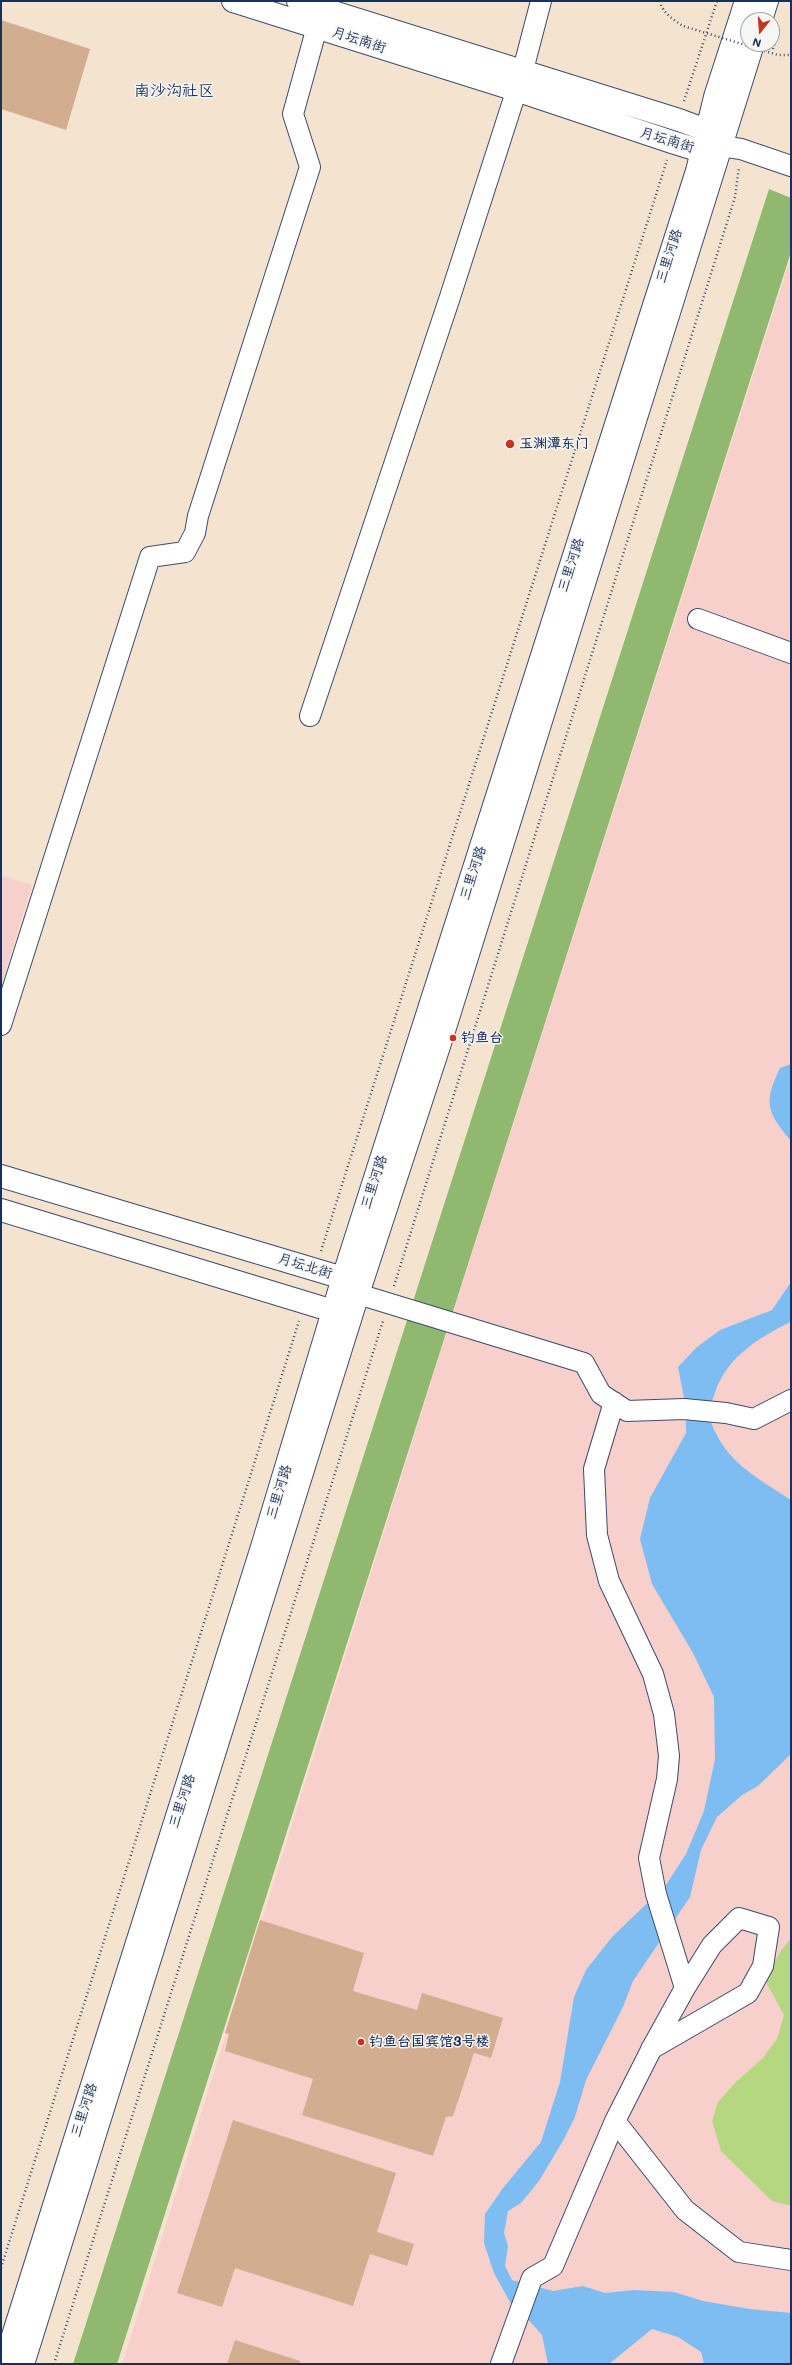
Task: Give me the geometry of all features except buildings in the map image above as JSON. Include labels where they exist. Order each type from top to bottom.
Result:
[{"type":"main road","name":"月坛南街","points":[[298,1],[519,80],[672,142],[709,142]]},
{"type":"main road","name":"三里河路","points":[[23,2364],[358,1294],[442,1037],[707,194],[709,142],[746,1]]},
{"type":"main road","points":[[767,1],[769,12]]},
{"type":"main road","name":"月坛南街","points":[[244,2],[317,27],[679,120],[709,142]]},
{"type":"main road","name":"三里河路","points":[[4,2364],[262,1546],[343,1278],[694,178],[749,52]]},
{"type":"main road","name":"月坛北街","points":[[1,1176],[316,1269],[343,1278],[358,1294]]},
{"type":"main road","points":[[1,1210],[333,1310],[358,1294]]},
{"type":"street","points":[[310,716],[450,297],[519,80],[542,1]]},
{"type":"street","points":[[1,1025],[150,558],[184,552],[195,533],[198,516],[310,167],[293,114],[317,27]]},
{"type":"street","points":[[709,142],[741,150],[791,166]]},
{"type":"street","points":[[698,619],[791,653]]},
{"type":"street","points":[[358,1294],[584,1362],[601,1394],[627,1411],[684,1409],[726,1413],[754,1419],[791,1400]]},
{"type":"street","points":[[614,1402],[594,1469],[597,1535],[609,1581],[653,1674],[664,1714],[669,1756],[667,1780],[649,1858],[656,1894],[685,1988]]},
{"type":"street","points":[[501,2364],[520,2315],[532,2278],[553,2266],[615,2121],[651,2049],[685,1988],[712,1945],[739,1918],[769,1927],[763,1966],[748,1993],[651,2049]]},
{"type":"street","points":[[615,2121],[685,2210],[739,2252],[791,2260]]},
{"type":"path","points":[[660,1],[661,6],[670,18],[683,26],[778,55],[791,56]]},
{"type":"path","points":[[679,120],[717,1]]},
{"type":"path","points":[[770,52],[770,60]]},
{"type":"path","name":"三里河路","points":[[316,1269],[672,142]]},
{"type":"path","points":[[54,2364],[733,205],[741,150]]},
{"type":"path","points":[[1,2268],[306,1301]]},
{"type":"shaded area","points":[[791,257],[791,2364],[122,2364],[458,1297]]},
{"type":"shaded area","points":[[1,875],[32,885],[1,986]]},
{"type":"green space","points":[[769,189],[791,198],[791,252],[117,2364],[73,2364]]},
{"type":"green space","points":[[791,1938],[791,2206],[772,2201],[721,2151],[712,2121],[718,2102],[736,2082],[763,2058],[777,2039],[784,2015],[765,1980],[780,1952]]},
{"type":"water","points":[[791,1064],[791,1141],[772,1114],[770,1099],[771,1090],[780,1068]]},
{"type":"water","points":[[791,1282],[790,1322],[754,1343],[734,1360],[719,1383],[710,1405],[709,1415],[718,1438],[734,1459],[758,1478],[791,1500],[791,1754],[758,1786],[742,1795],[717,1817],[701,1850],[690,1897],[633,1981],[623,2007],[586,2080],[575,2117],[564,2139],[539,2181],[521,2203],[508,2211],[504,2233],[508,2246],[505,2266],[512,2280],[553,2291],[583,2286],[605,2293],[634,2290],[674,2292],[703,2301],[750,2309],[791,2313],[791,2364],[704,2364],[701,2352],[678,2337],[652,2329],[609,2364],[548,2364],[542,2335],[525,2316],[511,2304],[494,2273],[484,2243],[485,2214],[503,2188],[541,2142],[560,2082],[574,1997],[586,1970],[612,1937],[666,1885],[686,1854],[704,1811],[715,1759],[714,1697],[693,1653],[652,1584],[640,1539],[650,1498],[686,1433],[685,1403],[678,1367],[697,1347],[720,1330],[772,1310]]},
{"type":"place","name":"玉渊潭东门","points":[[510,444]]},
{"type":"place","name":"钓鱼台","points":[[453,1038]]},
{"type":"place","name":"钓鱼台国宾馆3号楼","points":[[361,2042]]},
{"type":"district","name":"南沙沟社区","points":[[174,91]]}]
